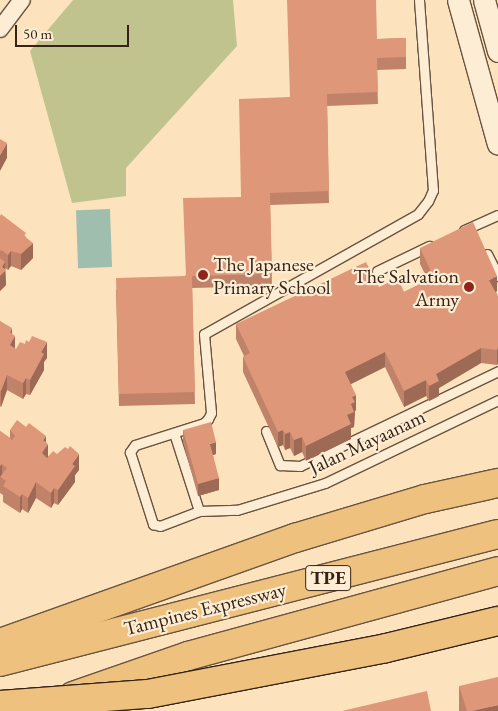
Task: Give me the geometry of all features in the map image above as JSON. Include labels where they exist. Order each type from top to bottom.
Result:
[{"type":"highway","points":[[0,643],[295,538],[417,502],[498,483]]},
{"type":"highway","name":"Tampines Expressway","points":[[0,662],[498,534]]},
{"type":"highway","name":"Tampines Expressway","points":[[29,711],[188,656],[498,571]]},
{"type":"highway","points":[[0,705],[148,694],[386,648],[498,620]]},
{"type":"highway","points":[[91,711],[148,696],[392,647],[498,620]]},
{"type":"street","points":[[0,28],[22,0]]},
{"type":"street","points":[[458,0],[498,144]]},
{"type":"street","points":[[484,0],[498,51]]},
{"type":"lane","points":[[199,512],[174,433],[204,424],[211,413],[204,334],[418,214],[428,201],[433,190],[419,0]]},
{"type":"lane","points":[[455,234],[476,234],[498,215]]},
{"type":"lane","points":[[476,234],[498,276]]},
{"type":"lane","points":[[377,271],[437,242]]},
{"type":"lane","points":[[266,432],[280,465],[300,466],[498,371]]},
{"type":"lane","name":"Jalan Mayaanam","points":[[174,433],[131,447],[153,524],[160,526],[199,512],[247,507],[325,483],[498,400]]},
{"type":"green space","points":[[73,0],[233,0],[237,46],[126,168],[126,196],[72,203],[30,51]]},
{"type":"shaded area","points":[[110,209],[112,267],[78,268],[76,210]]},
{"type":"building","points":[[287,0],[376,0],[377,39],[406,38],[406,57],[377,58],[378,92],[327,94],[329,191],[270,193],[272,274],[192,276],[195,392],[119,394],[116,278],[186,276],[183,198],[241,197],[239,99],[290,97]]},
{"type":"building","points":[[0,139],[7,143],[0,155]]},
{"type":"building","points":[[1,214],[26,233],[24,236],[33,243],[21,254],[11,251],[8,255],[0,251]]},
{"type":"building","points":[[473,222],[497,276],[489,280],[498,297],[497,350],[481,348],[436,374],[439,381],[429,386],[426,380],[404,391],[385,352],[345,372],[356,395],[352,397],[355,402],[351,404],[354,412],[347,415],[351,424],[306,446],[302,437],[294,440],[290,432],[285,434],[283,430],[278,432],[243,357],[250,353],[236,324],[366,262],[379,287],[398,278],[404,292],[434,278],[420,248]]},
{"type":"building","points":[[0,258],[5,262],[2,267],[6,270],[0,276]]},
{"type":"building","points":[[0,321],[12,328],[10,332],[15,336],[10,345],[16,349],[20,342],[25,344],[26,340],[29,342],[32,336],[47,342],[41,352],[44,354],[30,380],[26,378],[23,383],[7,375],[1,391],[0,391]]},
{"type":"building","points":[[17,420],[26,427],[29,423],[46,436],[43,440],[48,444],[42,453],[47,458],[53,451],[57,454],[65,447],[68,449],[70,446],[79,454],[72,464],[75,466],[58,490],[54,488],[51,493],[36,482],[28,498],[22,494],[20,497],[3,486],[6,481],[0,477],[7,468],[2,464],[0,466],[0,431],[12,440],[15,436],[10,430]]},
{"type":"building","points":[[211,422],[216,442],[210,444],[219,478],[198,484],[183,430]]},
{"type":"building","points":[[498,677],[498,705],[467,711],[459,686]]},
{"type":"building","points":[[427,691],[431,711],[342,711]]},
{"type":"place","name":"The Japanese Primary School","points":[[203,275]]},
{"type":"place","name":"The Salvation Army","points":[[469,287]]}]
